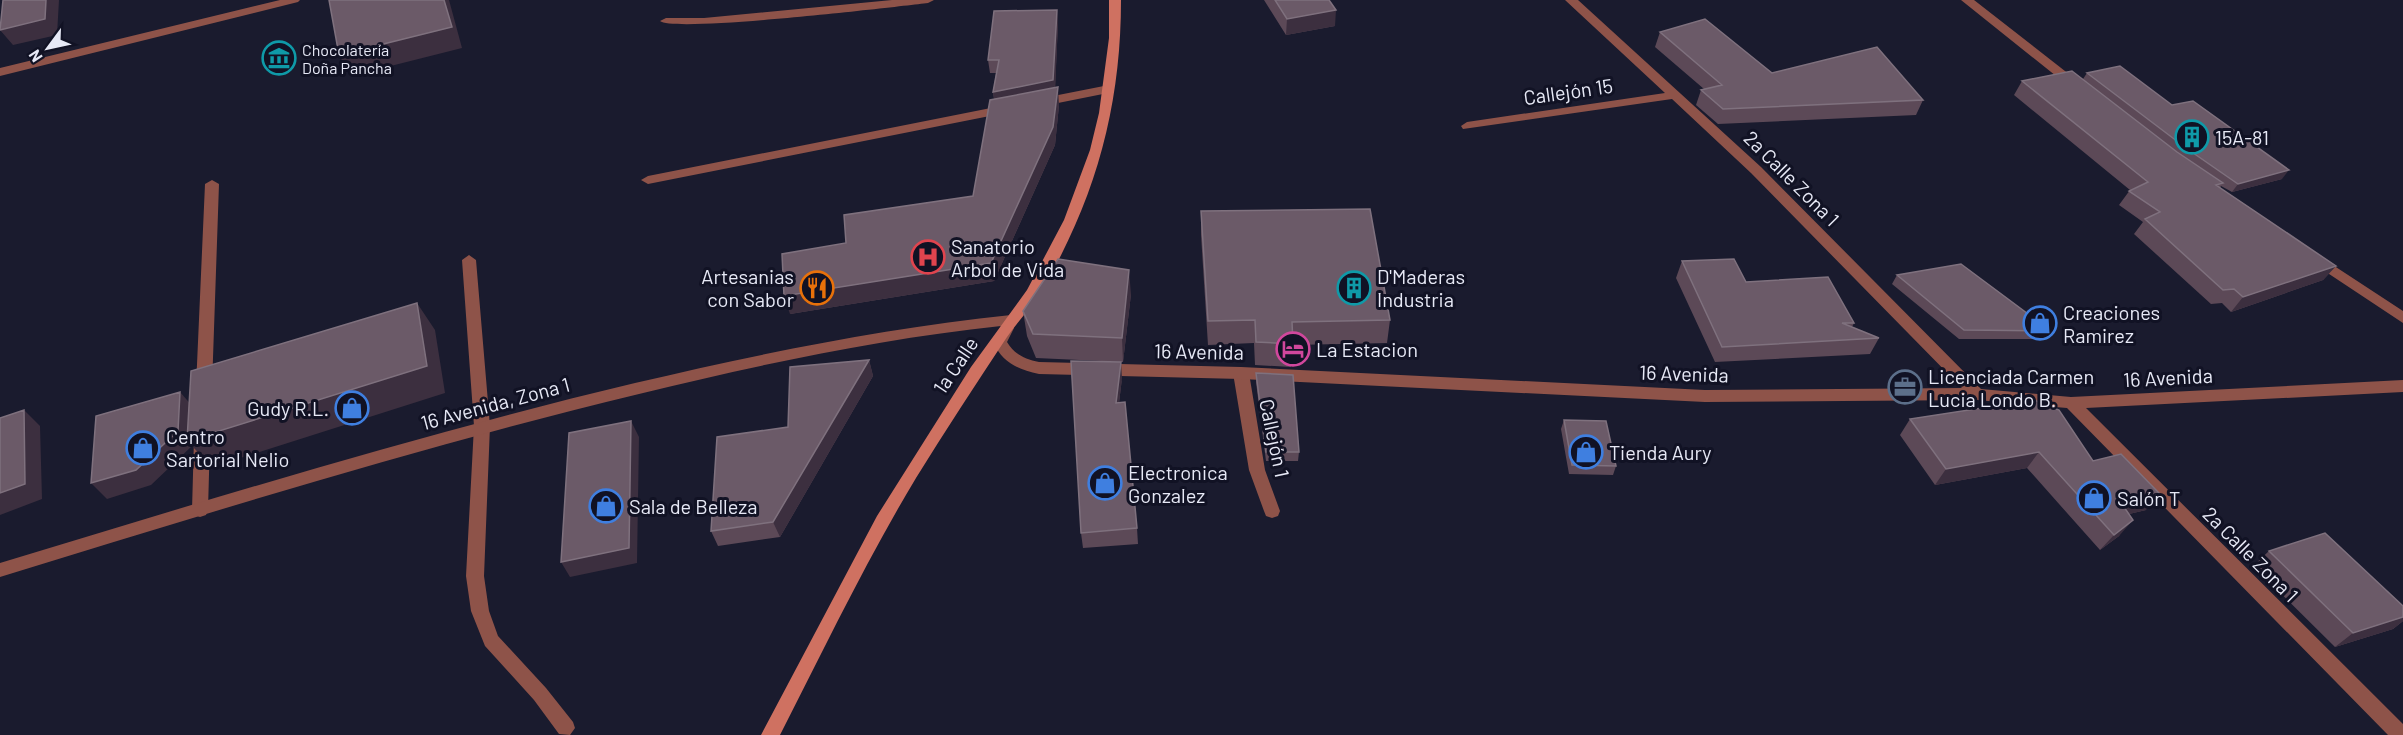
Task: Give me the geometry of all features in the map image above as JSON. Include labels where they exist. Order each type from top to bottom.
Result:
[{"type":"main road","name":"1a Calle","points":[[770,735],[898,494],[1049,265],[1089,179],[1102,133],[1114,45],[1115,0]]},
{"type":"street","points":[[0,72],[294,0]]},
{"type":"street","points":[[666,21],[704,21],[928,0]]},
{"type":"street","name":"2a Calle Zona 1","points":[[1571,0],[1756,170],[1977,394]]},
{"type":"street","points":[[1967,0],[2089,96]]},
{"type":"street","points":[[648,180],[1109,89]]},
{"type":"street","name":"Callejón 15","points":[[1467,126],[1675,95]]},
{"type":"street","points":[[200,510],[212,184]]},
{"type":"street","points":[[2307,253],[2403,318]]},
{"type":"street","points":[[469,260],[482,426],[475,576],[480,611],[491,640],[540,694],[566,728]]},
{"type":"street","name":"16 Avenida","points":[[1011,320],[1000,342],[1012,359],[1023,365],[1039,368],[1241,373],[1705,396],[1977,394],[2071,403],[2403,386]]},
{"type":"street","name":"16 Avenida, Zona 1","points":[[0,570],[482,426],[803,351],[939,327],[1011,320]]},
{"type":"street","name":"Callejón 1","points":[[1241,373],[1257,470],[1272,511]]},
{"type":"street","name":"2a Calle Zona 1","points":[[2071,403],[2401,735]]},
{"type":"building","points":[[3,0],[46,0],[45,19],[0,30]]},
{"type":"building","points":[[329,0],[444,0],[452,27],[339,55]]},
{"type":"building","points":[[1275,0],[1329,0],[1336,10],[1287,19]]},
{"type":"building","points":[[1057,10],[1053,80],[993,92],[999,60],[988,60],[994,11]]},
{"type":"building","points":[[1705,19],[1772,73],[1877,47],[1923,100],[1723,109],[1701,90],[1722,85],[1660,32]]},
{"type":"building","points":[[2120,66],[2172,105],[2193,101],[2289,170],[2238,184],[2087,73]]},
{"type":"building","points":[[2072,71],[2177,152],[2223,183],[2216,185],[2336,266],[2243,297],[2234,289],[2223,290],[2145,219],[2160,212],[2129,191],[2148,182],[2022,81]]},
{"type":"building","points":[[1058,87],[1053,127],[991,263],[784,296],[782,254],[846,243],[844,215],[973,196],[990,100]]},
{"type":"building","points":[[1370,209],[1390,320],[1292,322],[1293,344],[1256,342],[1255,320],[1208,321],[1201,211]]},
{"type":"building","points":[[1058,259],[1129,270],[1122,338],[1033,334],[1023,311]]},
{"type":"building","points":[[1734,259],[1746,282],[1828,277],[1854,323],[1842,323],[1879,338],[1722,347],[1682,261]]},
{"type":"building","points":[[1961,264],[2051,331],[1964,330],[1897,275]]},
{"type":"building","points":[[417,303],[427,366],[187,441],[191,371]]},
{"type":"building","points":[[869,360],[773,522],[711,531],[717,437],[788,427],[790,367]]},
{"type":"building","name":"Electronica Gonzalez","points":[[1071,361],[1121,362],[1116,403],[1125,402],[1137,528],[1081,533]]},
{"type":"building","points":[[1256,373],[1293,375],[1299,452],[1266,452]]},
{"type":"building","points":[[180,392],[178,431],[136,470],[91,483],[96,416]]},
{"type":"building","points":[[2034,400],[2059,410],[2093,461],[2121,454],[2160,494],[2122,504],[2133,520],[2114,535],[2039,452],[1946,469],[1910,419]]},
{"type":"building","points":[[24,410],[25,484],[0,493],[0,418]]},
{"type":"building","name":"Tienda Aury","points":[[1564,420],[1606,421],[1616,466],[1572,465]]},
{"type":"building","name":"Sala de Belleza","points":[[631,421],[629,548],[561,562],[569,433]]},
{"type":"building","points":[[2325,533],[2403,606],[2403,617],[2353,633],[2269,551]]},
{"type":"place","name":"Chocolatería Doña Pancha","points":[[279,58]]},
{"type":"place","name":"15A-81","points":[[2192,137]]},
{"type":"place","name":"Sanatorio Arbol de Vida","points":[[928,257]]},
{"type":"place","name":"Artesanias con Sabor","points":[[817,288]]},
{"type":"place","name":"D'Maderas Industria","points":[[1354,288]]},
{"type":"place","name":"Creaciones Ramirez","points":[[2040,323]]},
{"type":"place","name":"La Estacion","points":[[1293,349]]},
{"type":"place","name":"Licenciada Carmen Lucia Londo B.","points":[[1905,387]]},
{"type":"place","name":"Gudy R.L.","points":[[352,408]]},
{"type":"place","name":"Centro Sartorial Nelio","points":[[143,448]]},
{"type":"place","name":"Tienda Aury","points":[[1586,452]]},
{"type":"place","name":"Electronica Gonzalez","points":[[1105,483]]},
{"type":"place","name":"Salón T","points":[[2094,498]]},
{"type":"place","name":"Sala de Belleza","points":[[606,506]]}]
